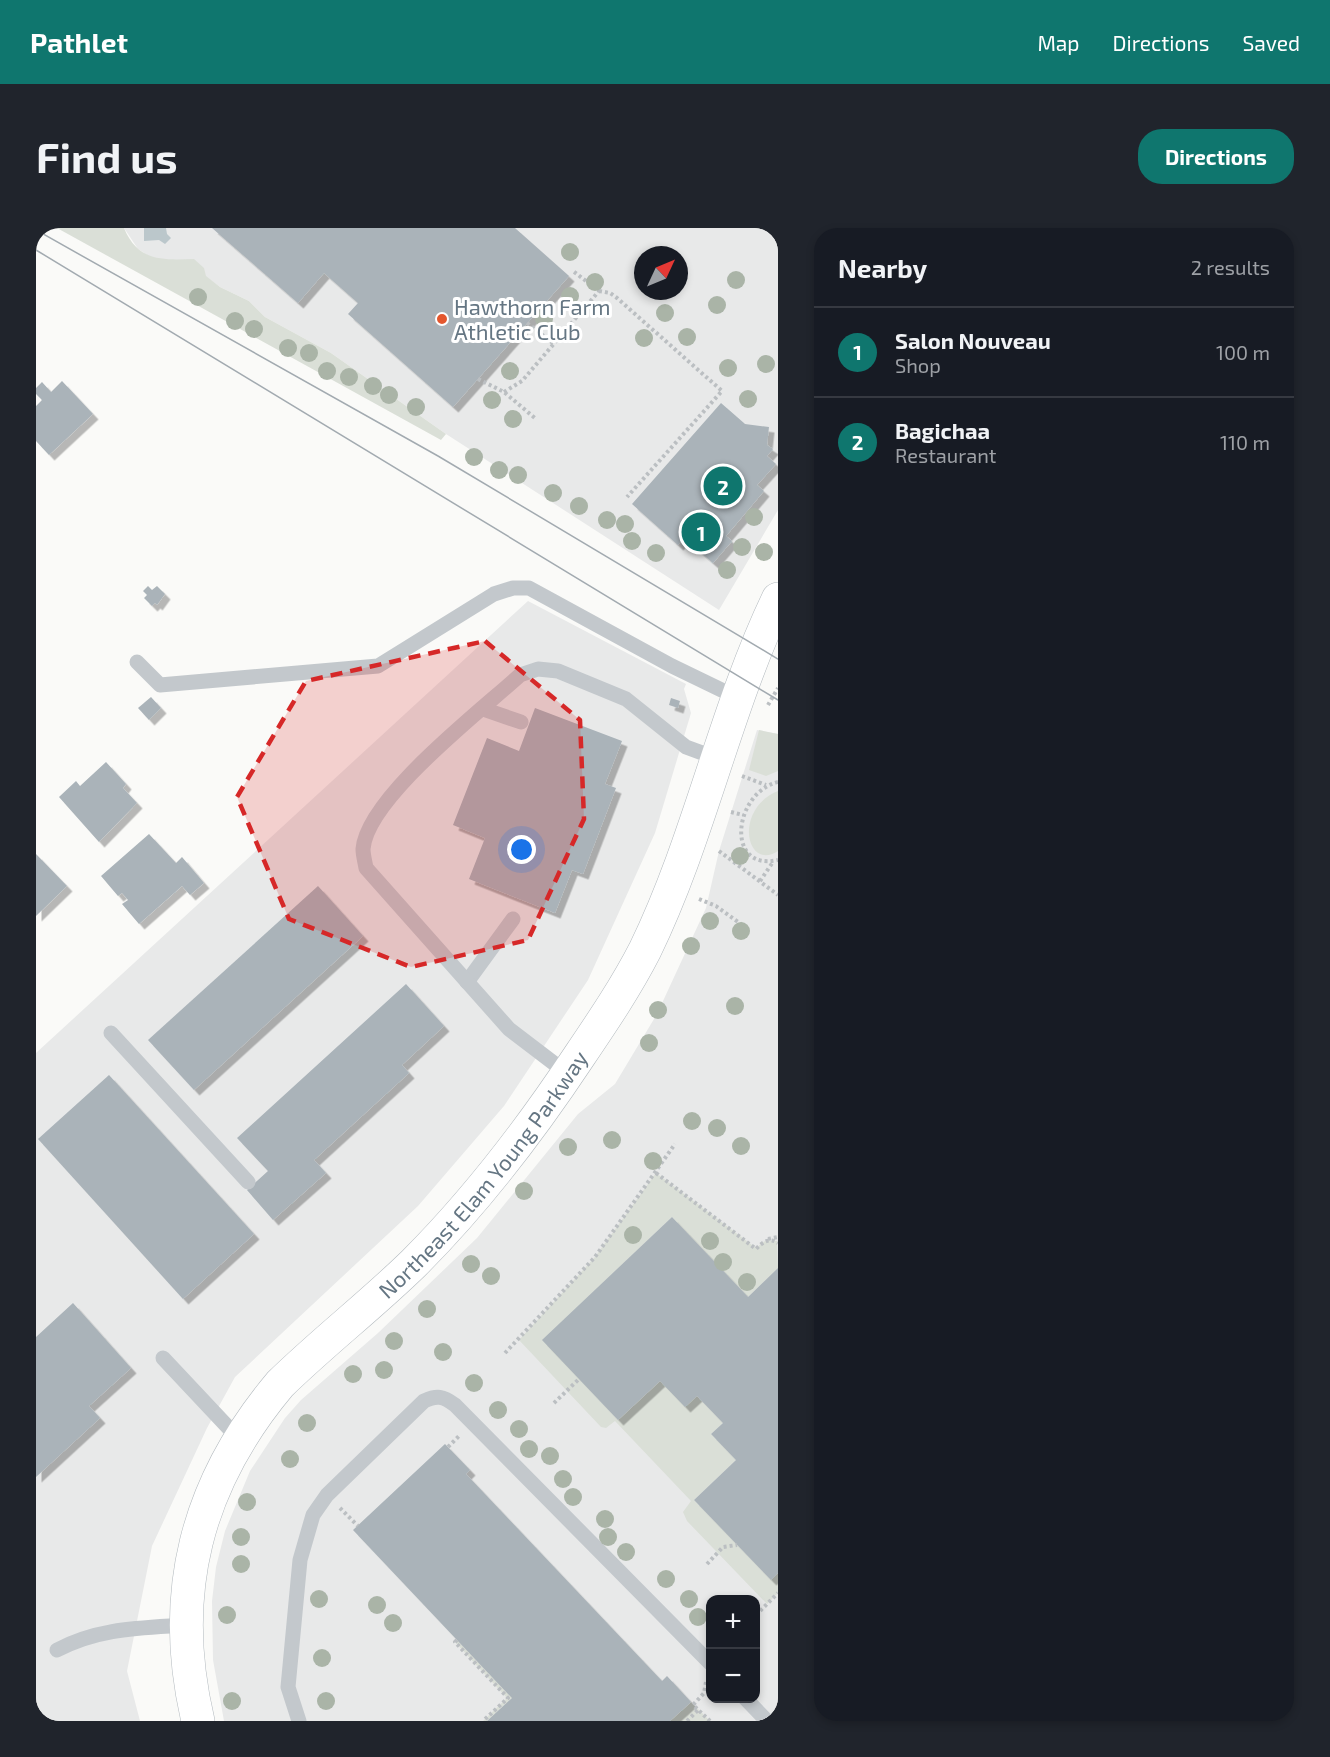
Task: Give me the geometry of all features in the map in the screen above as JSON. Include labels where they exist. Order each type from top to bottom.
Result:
[{"type":"street","name":"Northeast Elam Young Parkway","points":[[198,1721],[190,1683],[185,1625],[190,1565],[199,1528],[216,1483],[240,1440],[280,1384],[406,1270],[454,1222],[540,1115],[618,999],[645,949],[681,862],[730,762],[736,697],[778,599]]},
{"type":"lane","points":[[138,662],[159,685],[378,666],[494,594],[513,588],[529,588],[672,666],[736,697]]},
{"type":"lane","points":[[568,1074],[509,1029],[366,868],[363,849],[370,830],[400,784],[520,675],[538,669],[558,671],[627,699],[686,747],[730,762]]},
{"type":"lane","points":[[483,709],[521,722]]},
{"type":"lane","points":[[467,982],[513,919]]},
{"type":"lane","points":[[111,1033],[248,1182]]},
{"type":"lane","points":[[163,1358],[240,1440]]},
{"type":"lane","points":[[299,1721],[288,1687],[300,1560],[313,1515],[327,1495],[424,1401],[435,1396],[445,1398],[455,1404],[706,1667]]},
{"type":"lane","points":[[57,1650],[80,1637],[114,1629],[185,1625]]},
{"type":"lane","points":[[750,1703],[767,1721]]},
{"type":"path","points":[[573,272],[599,291],[610,293],[617,298],[722,391],[627,496]]},
{"type":"path","points":[[504,392],[522,381],[599,291]]},
{"type":"path","points":[[527,323],[554,344]]},
{"type":"path","points":[[478,379],[504,392],[536,419]]},
{"type":"path","points":[[730,762],[741,775],[767,785]]},
{"type":"path","points":[[776,861],[754,859],[745,850],[740,826],[747,804],[767,785],[778,782]]},
{"type":"path","points":[[731,812],[743,815]]},
{"type":"path","points":[[719,851],[778,895]]},
{"type":"path","points":[[760,881],[776,861]]},
{"type":"path","points":[[699,899],[716,906],[745,927]]},
{"type":"path","points":[[505,1353],[595,1257],[675,1144]]},
{"type":"path","points":[[656,1173],[756,1249],[765,1241],[778,1237]]},
{"type":"path","points":[[765,1241],[772,1239],[778,1243]]},
{"type":"path","points":[[554,1403],[579,1379]]},
{"type":"path","points":[[707,1564],[723,1547],[737,1545]]},
{"type":"path","points":[[760,1611],[778,1593]]},
{"type":"path","points":[[457,1640],[455,1642],[508,1698],[483,1721]]},
{"type":"path","points":[[706,1684],[704,1693],[693,1705],[710,1721]]},
{"type":"path","points":[[687,1721],[698,1710]]},
{"type":"highlighted area","points":[[485,641],[580,720],[584,819],[528,940],[411,967],[289,919],[237,797],[306,681]]},
{"type":"shaded area","points":[[57,228],[124,228],[136,247],[153,257],[194,259],[204,268],[206,276],[220,287],[249,301],[265,317],[331,353],[446,434],[441,440]]},
{"type":"shaded area","points":[[124,228],[778,228],[778,510],[719,610],[446,434],[331,353],[265,317],[249,301],[220,287],[182,260],[169,261],[152,258],[138,249]]},
{"type":"shaded area","points":[[144,228],[166,228],[171,238],[165,244],[159,240],[144,241]]},
{"type":"shaded area","points":[[528,601],[686,684],[684,689],[691,713],[655,833],[588,980],[504,1106],[418,1206],[235,1377],[207,1428],[152,1546],[127,1671],[140,1721],[36,1721],[36,1053]]},
{"type":"shaded area","points":[[757,730],[778,734],[778,1721],[224,1721],[213,1660],[212,1601],[216,1567],[225,1531],[250,1471],[285,1418],[301,1400],[378,1333],[477,1238],[578,1114],[615,1084],[657,1014],[706,908],[719,851]]},
{"type":"shaded area","points":[[759,730],[778,734],[778,771],[766,776],[749,770]]},
{"type":"shaded area","points":[[778,791],[778,851],[767,855],[758,853],[752,846],[749,836],[750,823],[755,811],[764,800]]},
{"type":"shaded area","points":[[656,1173],[756,1248],[765,1241],[777,1241],[778,1268],[748,1297],[672,1217],[543,1340],[618,1420],[660,1381],[697,1396],[723,1423],[711,1434],[736,1460],[694,1500],[770,1579],[778,1573],[778,1593],[767,1604],[687,1521],[683,1512],[691,1501],[615,1421],[606,1428],[601,1427],[519,1340],[595,1257]]},
{"type":"shaded area","points":[[457,1640],[512,1698],[487,1721],[483,1721],[507,1698],[455,1642]]},
{"type":"shaded area","points":[[691,1702],[710,1721],[670,1721]]},
{"type":"building","name":"Hawthorn Farm Athletic Club","points":[[212,228],[515,228],[569,276],[453,407],[348,314],[358,303],[324,273],[298,303]]},
{"type":"building","points":[[62,381],[93,414],[49,455],[36,441],[36,406],[42,400],[36,394],[36,388],[42,382],[51,392]]},
{"type":"building","points":[[721,403],[745,424],[769,427],[767,445],[773,449],[767,456],[776,464],[757,485],[764,491],[726,536],[732,541],[713,563],[684,538],[678,545],[632,504]]},
{"type":"building","points":[[148,586],[152,590],[157,586],[165,594],[157,605],[155,603],[152,606],[144,598],[147,595],[143,591]]},
{"type":"building","points":[[151,697],[161,708],[149,720],[138,708]]},
{"type":"building","points":[[671,698],[680,701],[678,708],[669,705]]},
{"type":"building","points":[[535,708],[622,741],[605,784],[616,788],[583,874],[572,870],[555,913],[469,879],[485,838],[453,825],[487,738],[519,751]]},
{"type":"building","points":[[106,762],[126,784],[123,788],[137,803],[99,842],[59,797],[76,781],[80,786]]},
{"type":"building","points":[[149,834],[176,863],[182,857],[204,883],[190,895],[182,886],[139,924],[122,904],[128,900],[122,893],[118,896],[101,876]]},
{"type":"building","points":[[36,854],[67,886],[36,916]]},
{"type":"building","points":[[318,886],[363,936],[194,1090],[148,1040]]},
{"type":"building","points":[[406,984],[444,1026],[402,1065],[409,1073],[314,1160],[326,1173],[273,1220],[247,1190],[268,1171],[237,1138]]},
{"type":"building","points":[[109,1075],[254,1234],[183,1299],[38,1139]]},
{"type":"building","points":[[672,1217],[748,1297],[778,1268],[778,1573],[771,1580],[694,1500],[736,1460],[711,1434],[723,1423],[697,1396],[685,1407],[660,1381],[618,1420],[542,1340]]},
{"type":"building","points":[[73,1303],[131,1368],[89,1406],[100,1418],[36,1477],[36,1337]]},
{"type":"building","points":[[445,1444],[470,1470],[466,1474],[662,1681],[667,1676],[691,1702],[670,1721],[487,1721],[512,1698],[353,1530]]},
{"type":"tram line","points":[[36,230],[438,456],[778,659]]},
{"type":"tram line","points":[[36,250],[778,700]]},
{"type":"place","name":"Hawthorn Farm Athletic Club","points":[[442,319]]},
{"type":"place","name":"Bagichaa","points":[[723,486]]},
{"type":"place","name":"Salon Nouveau","points":[[701,532]]}]
